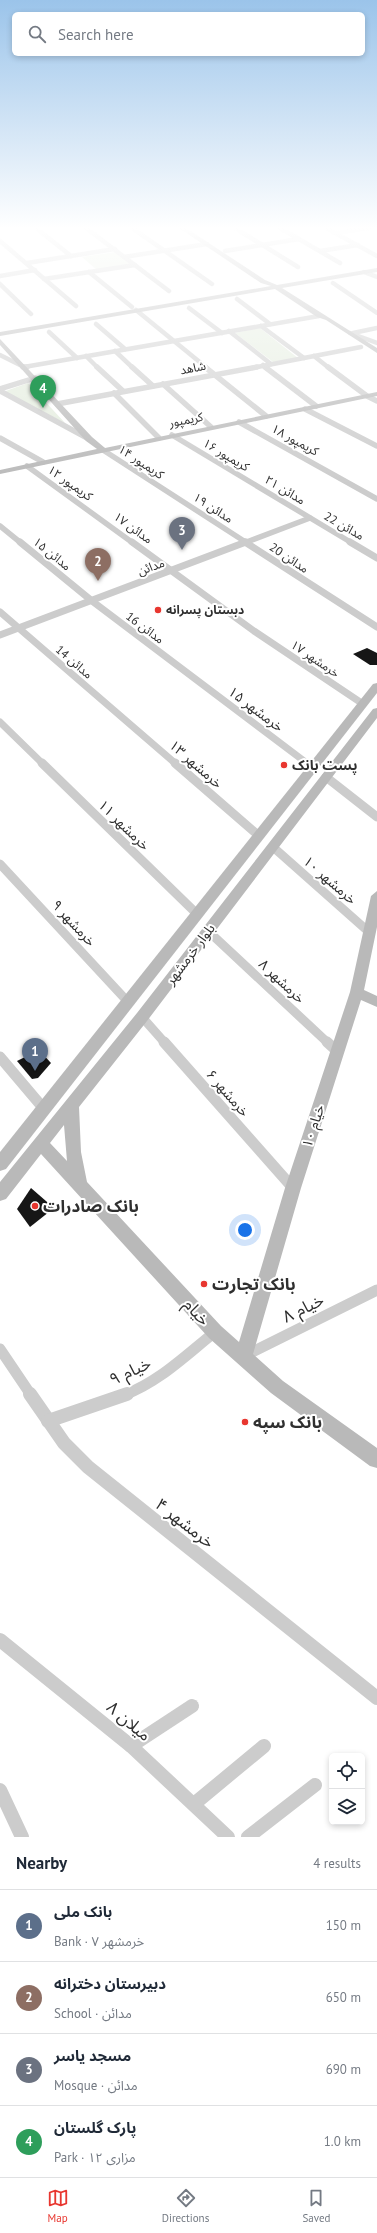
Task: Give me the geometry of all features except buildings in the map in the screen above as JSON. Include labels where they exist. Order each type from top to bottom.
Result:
[{"type":"main road","points":[[0,330],[106,314]]},
{"type":"main road","points":[[316,314],[328,318],[377,351]]},
{"type":"main road","points":[[319,316],[321,320],[377,358]]},
{"type":"main road","points":[[0,334],[80,318]]},
{"type":"main road","points":[[0,341],[57,404],[102,450]]},
{"type":"main road","name":"کریمپور","points":[[0,472],[172,435],[377,394]]},
{"type":"main road","name":"بلوار خرمشهر","points":[[0,1164],[377,686]]},
{"type":"main road","name":"بلوار خرمشهر","points":[[0,1194],[40,1142],[142,1017],[207,930],[240,890],[375,715]]},
{"type":"main road","points":[[224,880],[240,890]]},
{"type":"main road","name":"خیام ۱۰","points":[[244,1356],[293,1188],[356,992],[375,911],[377,896]]},
{"type":"main road","points":[[356,992],[377,1002]]},
{"type":"main road","points":[[71,1104],[73,1152],[80,1185]]},
{"type":"main road","name":"خیام","points":[[40,1142],[215,1332],[244,1356],[277,1387],[377,1459]]},
{"type":"street","points":[[140,314],[266,416]]},
{"type":"street","points":[[197,314],[222,333]]},
{"type":"street","points":[[256,314],[270,324]]},
{"type":"street","points":[[0,355],[24,367],[319,316]]},
{"type":"street","points":[[96,324],[125,350]]},
{"type":"street","points":[[261,326],[304,358]]},
{"type":"street","points":[[350,333],[377,328]]},
{"type":"street","points":[[229,331],[271,364]]},
{"type":"street","points":[[49,332],[77,358]]},
{"type":"street","points":[[350,333],[377,343]]},
{"type":"street","name":"شاهد","points":[[57,404],[361,347]]},
{"type":"street","points":[[115,351],[153,386]]},
{"type":"street","points":[[86,356],[123,391]]},
{"type":"street","points":[[314,356],[367,396],[377,401]]},
{"type":"street","points":[[263,365],[316,406]]},
{"type":"street","points":[[0,390],[35,378]]},
{"type":"street","points":[[163,384],[211,427]]},
{"type":"street","points":[[0,390],[90,439]]},
{"type":"street","points":[[114,393],[159,438]]},
{"type":"street","points":[[305,409],[377,446]]},
{"type":"street","name":"کریمپور ۱۸","points":[[240,422],[377,499]]},
{"type":"street","name":"کریمپور ۱۶","points":[[172,435],[248,481]]},
{"type":"street","points":[[0,438],[43,462]]},
{"type":"street","name":"کریمپور ۱۴","points":[[102,450],[168,492]]},
{"type":"street","name":"کریمپور ۱۲","points":[[27,466],[100,518]]},
{"type":"street","name":"مدائن ۲۱","points":[[248,481],[310,518]]},
{"type":"street","name":"مدائن ۱۹","points":[[168,492],[246,542]]},
{"type":"street","name":"مدائن ۱۷","points":[[100,518],[254,631]]},
{"type":"street","name":"مدائن","points":[[0,635],[310,518]]},
{"type":"street","name":"مدائن 22","points":[[310,518],[377,558]]},
{"type":"street","name":"مدائن ۱۵","points":[[0,526],[92,601]]},
{"type":"street","name":"مدائن 20","points":[[246,542],[377,628]]},
{"type":"street","name":"مدائن 16","points":[[92,601],[185,672]]},
{"type":"street","name":"مدائن 14","points":[[0,612],[116,712]]},
{"type":"street","name":"خرمشهر ۱۷","points":[[254,631],[363,704]]},
{"type":"street","name":"خرمشهر ۱۵","points":[[185,672],[313,768]]},
{"type":"street","name":"خرمشهر ۱۳","points":[[116,712],[259,836]]},
{"type":"street","name":"خرمشهر ۱۱","points":[[0,722],[197,914]]},
{"type":"street","points":[[326,777],[377,817]]},
{"type":"street","name":"خرمشهر ۱۰","points":[[272,848],[370,933]]},
{"type":"street","name":"خرمشهر ۹","points":[[0,864],[128,1002]]},
{"type":"street","name":"خرمشهر ۸","points":[[207,930],[337,1051]]},
{"type":"street","name":"خرمشهر ۶","points":[[142,1017],[293,1188]]},
{"type":"street","points":[[0,1057],[44,1109]]},
{"type":"street","name":"خیام ۸","points":[[244,1356],[377,1290]]},
{"type":"street","name":"خیام ۹","points":[[48,1420],[140,1389],[155,1380],[215,1332]]},
{"type":"street","name":"خرمشهر ۴","points":[[0,1349],[48,1420],[74,1453],[126,1499],[377,1698]]},
{"type":"street","name":"میلان ۸","points":[[0,1640],[131,1746],[228,1837]]},
{"type":"street","points":[[131,1746],[192,1706]]},
{"type":"street","points":[[194,1804],[264,1746]]},
{"type":"street","points":[[248,1837],[315,1785]]},
{"type":"street","points":[[0,1790],[22,1837]]},
{"type":"green space","points":[[260,328],[298,358],[273,362],[235,333]]},
{"type":"green space","points":[[28,383],[65,423],[3,392]]},
{"type":"place","name":"پارک گلستان","points":[[43,408]]},
{"type":"place","name":"مسجد یاسر","points":[[182,550]]},
{"type":"place","name":"دبیرستان دخترانه","points":[[98,581]]},
{"type":"place","name":"دبستان پسرانه","points":[[158,610]]},
{"type":"place","name":"پست بانک","points":[[284,765]]},
{"type":"place","name":"بانک ملی","points":[[35,1071]]},
{"type":"place","name":"بانک صادرات","points":[[35,1206]]},
{"type":"place","name":"بانک تجارت","points":[[204,1284]]},
{"type":"place","name":"بانک سپه","points":[[245,1422]]}]
